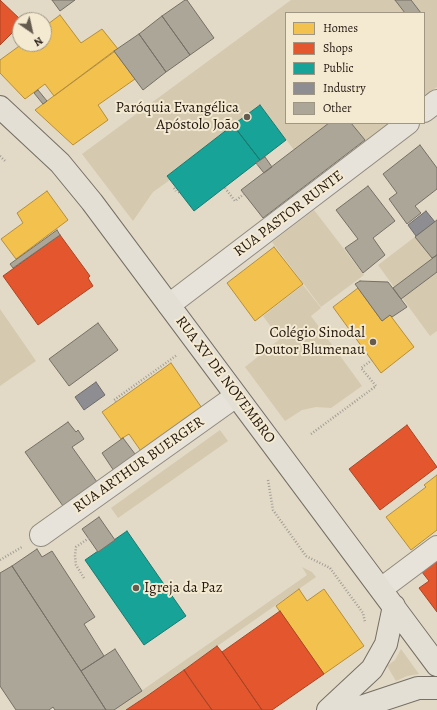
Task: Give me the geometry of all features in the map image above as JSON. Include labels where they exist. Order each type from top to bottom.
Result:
[{"type":"main road","name":"RUA XV DE NOVEMBRO","points":[[0,107],[51,154],[77,182],[437,665]]},
{"type":"main road","points":[[328,710],[372,669],[386,644],[388,598]]},
{"type":"main road","points":[[352,710],[418,688],[437,688]]},
{"type":"street","points":[[425,110],[437,101]]},
{"type":"street","name":"RUA PASTOR RUNTE","points":[[169,306],[407,124]]},
{"type":"street","name":"RUA ARTHUR BUERGER","points":[[41,535],[236,396]]},
{"type":"street","points":[[388,598],[437,547]]},
{"type":"path","points":[[0,156],[5,161]]},
{"type":"path","points":[[257,164],[262,161]]},
{"type":"path","points":[[174,188],[178,192]]},
{"type":"path","points":[[225,188],[235,201],[244,194]]},
{"type":"path","points":[[116,402],[114,400],[181,352]]},
{"type":"path","points":[[311,434],[376,386],[361,368],[372,360]]},
{"type":"path","points":[[84,578],[76,565],[75,556],[76,547],[88,538]]},
{"type":"shaded area","points":[[291,0],[437,0],[437,87],[425,96],[425,12],[285,12],[285,124],[328,124],[294,150],[260,105],[167,176],[170,180],[153,192],[133,221],[82,154]]},
{"type":"shaded area","points":[[352,124],[389,124],[366,141]]},
{"type":"shaded area","points":[[314,210],[364,275],[321,307],[272,242]]},
{"type":"shaded area","points":[[437,220],[437,331],[430,336],[378,265]]},
{"type":"shaded area","points":[[303,285],[321,308],[311,316],[362,386],[331,408],[316,407],[302,410],[285,421],[245,367],[280,339],[263,316]]},
{"type":"shaded area","points":[[0,309],[36,361],[0,386]]},
{"type":"shaded area","points":[[220,430],[228,441],[118,518],[111,508]]},
{"type":"shaded area","points":[[302,567],[312,572],[316,577],[126,710],[114,710],[307,575]]},
{"type":"shaded area","points":[[401,649],[419,674],[407,676],[396,681],[387,666],[395,660]]},
{"type":"building: Homes","points":[[60,15],[81,43],[102,29],[118,49],[54,96],[45,84],[25,99],[0,73],[0,60],[12,51],[52,52],[52,21]]},
{"type":"building: Homes","points":[[114,51],[135,79],[98,105],[108,120],[73,145],[35,110]]},
{"type":"building: Homes","points":[[47,191],[68,220],[16,259],[1,239],[23,223],[17,213]]},
{"type":"building: Homes","points":[[274,247],[303,284],[255,321],[227,283]]},
{"type":"building: Homes","points":[[358,288],[382,321],[390,315],[414,347],[381,373],[333,307]]},
{"type":"building: Homes","points":[[171,363],[204,411],[143,454],[129,434],[121,439],[102,412]]},
{"type":"building: Homes","points":[[437,475],[437,530],[411,550],[386,517],[426,487],[424,485]]},
{"type":"building: Homes","points":[[299,589],[307,601],[324,589],[364,646],[324,674],[276,606]]},
{"type":"building: Shops","points":[[0,0],[13,12],[12,33],[0,45]]},
{"type":"building: Shops","points":[[60,235],[90,276],[88,278],[93,286],[38,325],[3,276]]},
{"type":"building: Shops","points":[[407,425],[437,467],[380,510],[349,469]]},
{"type":"building: Shops","points":[[437,553],[437,612],[419,588],[429,581],[418,567]]},
{"type":"building: Shops","points":[[280,611],[324,674],[272,710],[262,710],[222,652]]},
{"type":"building: Shops","points":[[217,646],[262,710],[212,710],[196,688],[184,670]]},
{"type":"building: Shops","points":[[184,670],[212,710],[126,710],[147,696]]},
{"type":"building: Public","points":[[260,105],[286,140],[260,160],[233,125]]},
{"type":"building: Public","points":[[233,125],[260,160],[194,211],[167,176]]},
{"type":"building: Public","name":"Igreja da Paz","points":[[127,531],[186,616],[144,645],[85,560]]},
{"type":"building: Industry","points":[[426,211],[435,222],[416,236],[408,225]]},
{"type":"building: Industry","points":[[96,382],[105,395],[84,410],[75,397]]},
{"type":"building: Other","points":[[52,0],[75,0],[60,11]]},
{"type":"building: Other","points":[[187,0],[214,38],[190,55],[162,16]]},
{"type":"building: Other","points":[[395,0],[411,0],[420,12],[404,12]]},
{"type":"building: Other","points":[[162,16],[190,55],[166,72],[139,34]]},
{"type":"building: Other","points":[[139,34],[166,72],[143,90],[114,51]]},
{"type":"building: Other","points":[[38,90],[47,101],[43,104],[34,93]]},
{"type":"building: Other","points":[[328,124],[352,124],[365,140],[263,218],[241,190]]},
{"type":"building: Other","points":[[420,145],[437,168],[437,189],[415,206],[421,213],[407,224],[389,199],[397,193],[383,174]]},
{"type":"building: Other","points":[[265,157],[272,167],[264,173],[256,163]]},
{"type":"building: Other","points":[[368,186],[395,221],[373,238],[385,255],[363,273],[345,248],[358,239],[336,210]]},
{"type":"building: Other","points":[[437,220],[437,255],[432,258],[415,237]]},
{"type":"building: Other","points":[[57,230],[60,235],[13,268],[10,264]]},
{"type":"building: Other","points":[[437,255],[437,272],[401,299],[393,288]]},
{"type":"building: Other","points":[[360,281],[388,282],[407,307],[392,317],[390,315],[382,321],[355,284]]},
{"type":"building: Other","points":[[98,323],[118,350],[69,386],[49,359]]},
{"type":"building: Other","points":[[68,422],[76,432],[78,430],[84,439],[72,447],[97,482],[63,506],[25,452]]},
{"type":"building: Other","points":[[123,438],[138,458],[116,474],[102,453]]},
{"type":"building: Other","points":[[99,517],[115,540],[98,552],[82,529]]},
{"type":"building: Other","points":[[37,549],[42,557],[52,551],[95,617],[84,624],[104,656],[81,671],[12,566]]},
{"type":"building: Other","points":[[12,566],[106,710],[55,710],[53,707],[49,710],[16,710],[0,686],[0,573]]},
{"type":"building: Other","points":[[115,649],[142,691],[114,710],[106,710],[81,671]]},
{"type":"place","name":"Paróquia Evangélica Apóstolo João","points":[[247,117]]},
{"type":"place","name":"Colégio Sinodal Doutor Blumenau","points":[[373,342]]},
{"type":"place","name":"Igreja da Paz","points":[[136,588]]}]
